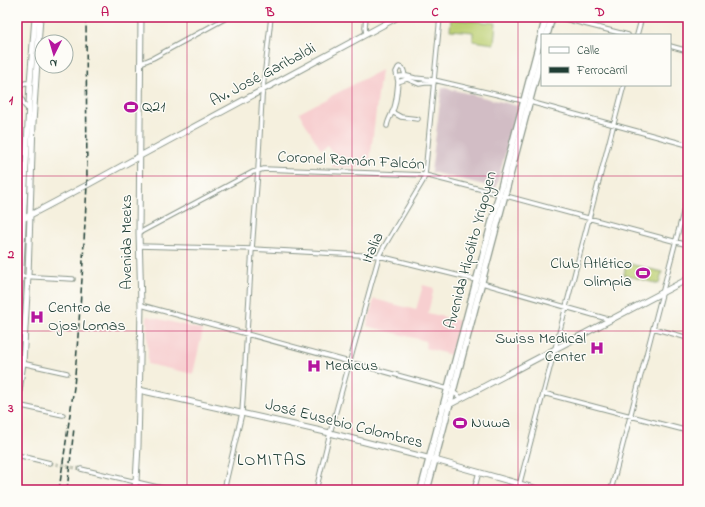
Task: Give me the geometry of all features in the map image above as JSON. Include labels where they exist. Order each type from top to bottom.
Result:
[{"type":"main road","name":"Avenida Hipólito Yrigoyen","points":[[542,34],[546,17]]},
{"type":"main road","points":[[547,34],[552,17]]},
{"type":"main road","name":"Avenida Hipólito Yrigoyen","points":[[427,490],[443,408],[450,390],[479,282],[505,196],[541,39]]},
{"type":"main road","name":"Avenida Hipólito Yrigoyen","points":[[479,282],[499,194],[541,57]]},
{"type":"main road","name":"Avenida Hipólito Yrigoyen","points":[[421,490],[449,405],[450,390]]},
{"type":"street","points":[[35,17],[30,215],[24,364],[17,405],[63,415]]},
{"type":"street","points":[[17,348],[19,276],[24,218],[29,110],[40,17]]},
{"type":"street","name":"Avenida Meeks","points":[[134,490],[136,481],[141,305],[139,233],[141,17]]},
{"type":"street","points":[[141,62],[153,58],[228,17]]},
{"type":"street","points":[[224,490],[242,413],[262,90],[271,17]]},
{"type":"street","points":[[366,17],[366,34]]},
{"type":"street","name":"Av. José Garibaldi","points":[[17,222],[398,17]]},
{"type":"street","name":"Italia","points":[[316,490],[330,433],[379,256],[423,181],[425,175],[440,17]]},
{"type":"street","points":[[557,17],[624,34]]},
{"type":"street","points":[[637,34],[642,17]]},
{"type":"street","points":[[671,46],[688,51]]},
{"type":"street","points":[[387,126],[397,98],[398,80],[396,72],[399,67],[404,70],[405,76]]},
{"type":"street","points":[[398,80],[400,76],[405,76],[527,101],[688,145]]},
{"type":"street","points":[[398,80],[407,79],[419,84],[434,81]]},
{"type":"street","points":[[29,110],[25,106],[17,88],[25,83],[33,83]]},
{"type":"street","points":[[518,490],[624,86]]},
{"type":"street","points":[[392,112],[401,116],[418,119]]},
{"type":"street","name":"Coronel Ramón Falcón","points":[[139,233],[253,172],[264,169],[425,175],[688,246]]},
{"type":"street","points":[[610,490],[688,194]]},
{"type":"street","points":[[139,246],[252,249],[379,256],[479,282],[611,320]]},
{"type":"street","points":[[19,276],[73,280]]},
{"type":"street","points":[[443,408],[688,279]]},
{"type":"street","points":[[141,305],[450,390],[461,398]]},
{"type":"street","points":[[652,328],[688,338]]},
{"type":"street","points":[[17,362],[67,373]]},
{"type":"street","name":"José Eusebio Colombres","points":[[139,390],[330,433],[432,459],[541,490]]},
{"type":"street","points":[[543,393],[688,431]]},
{"type":"street","points":[[17,455],[50,463]]},
{"type":"street","points":[[81,469],[170,490]]},
{"type":"street","points":[[474,490],[479,472]]},
{"type":"shaded area","points":[[381,70],[369,168],[332,167],[332,152],[328,146],[321,150],[299,113]]},
{"type":"shaded area","points":[[442,87],[518,106],[496,188],[431,172]]},
{"type":"shaded area","points":[[423,285],[434,288],[428,313],[460,321],[451,355],[425,348],[426,341],[367,326],[374,299],[416,310]]},
{"type":"shaded area","points":[[147,316],[203,330],[193,374],[148,364]]},
{"type":"green space","points":[[451,19],[496,23],[494,44],[473,41],[473,32],[450,30]]},
{"type":"green space","name":"Club Atlético Olimpia","points":[[626,263],[662,272],[659,284],[624,275]]},
{"type":"tunnel","points":[[50,463],[81,469]]},
{"type":"railway","points":[[59,490],[74,387],[82,279],[87,185],[86,17]]},
{"type":"railway","points":[[67,490],[74,428]]},
{"type":"place","name":"Q21","points":[[131,107]]},
{"type":"place","name":"Club Atlético Olimpia","points":[[643,273]]},
{"type":"place","name":"Centro de Ojos Lomas","points":[[37,317]]},
{"type":"place","name":"Swiss Medical Center","points":[[597,348]]},
{"type":"place","name":"Medicus","points":[[314,366]]},
{"type":"place","name":"Nuwa","points":[[460,423]]},
{"type":"district","name":"LOMITAS","points":[[272,460]]}]
